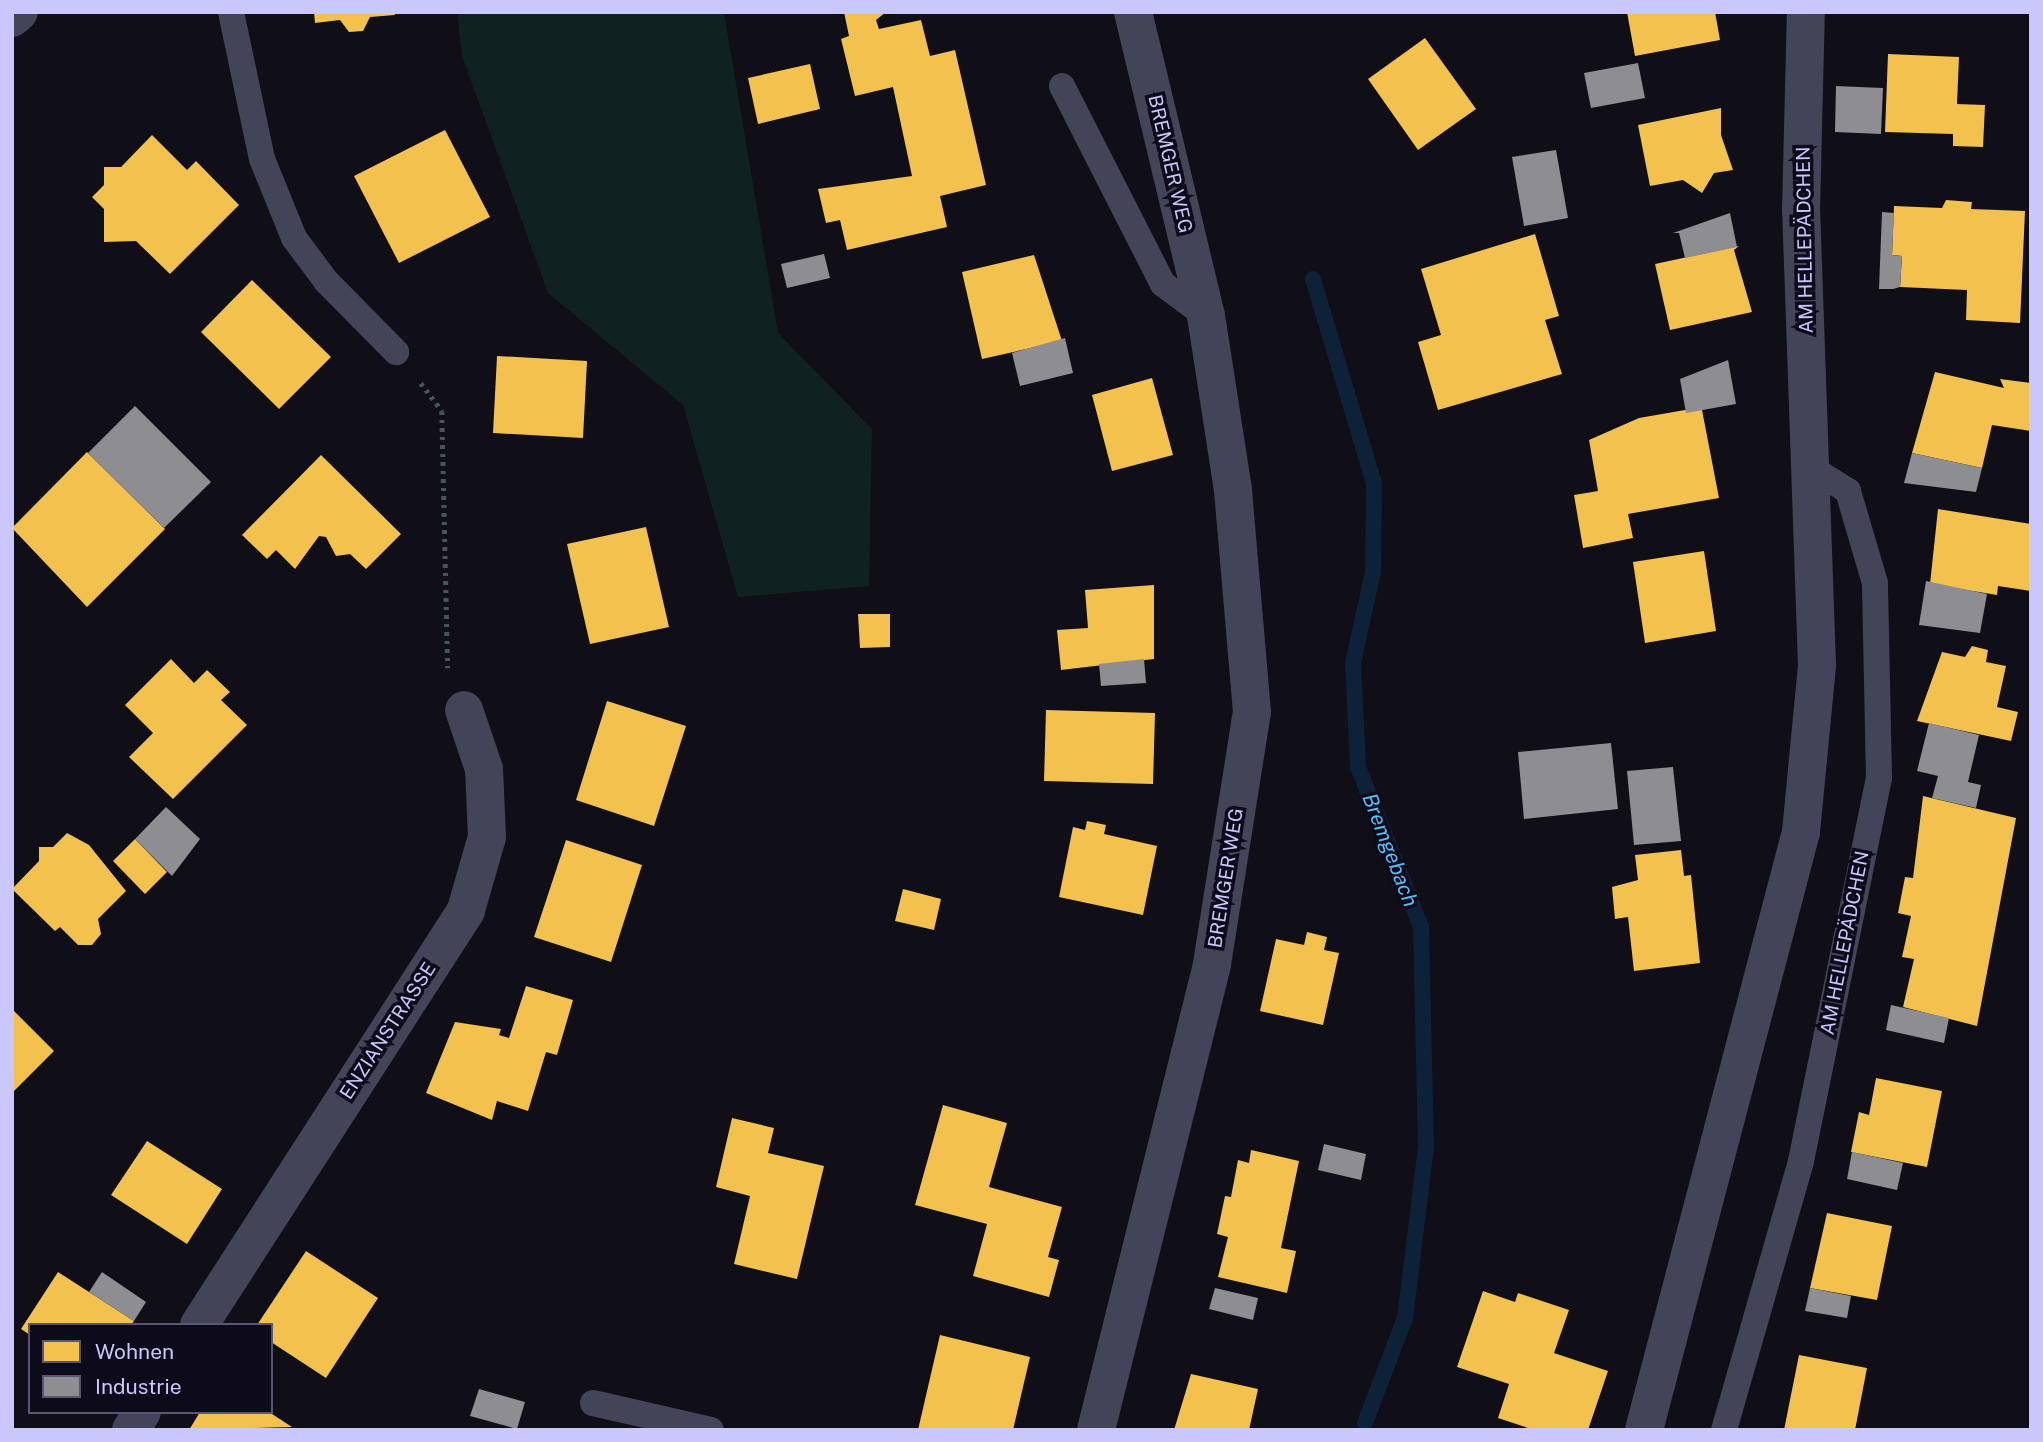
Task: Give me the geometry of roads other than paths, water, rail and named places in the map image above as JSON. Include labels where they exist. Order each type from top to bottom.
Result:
[{"type":"street","points":[[12,18],[19,12]]},
{"type":"street","name":"BREMGER WEG","points":[[1096,1430],[1212,964],[1252,712],[1233,490],[1206,316],[1133,12]]},
{"type":"street","name":"AM HELLEPÄDCHEN","points":[[1644,1430],[1801,832],[1817,665],[1813,468],[1801,211],[1806,12]]},
{"type":"street","name":"ENZIANSTRASSE","points":[[200,1323],[466,910],[487,836],[484,769],[456,695]]},
{"type":"street","points":[[131,1430],[141,1414]]},
{"type":"lane","points":[[231,12],[262,159],[294,238],[326,281],[397,352]]},
{"type":"lane","points":[[1062,86],[1163,284],[1206,316]]},
{"type":"lane","name":"AM HELLEPÄDCHEN","points":[[1724,1430],[1801,1161],[1879,778],[1875,583],[1848,491],[1813,468]]},
{"type":"lane","points":[[593,1403],[711,1430]]},
{"type":"waterway","name":"Bremgebach","points":[[1313,279],[1374,483],[1373,572],[1353,663],[1358,767],[1421,927],[1426,1147],[1405,1318],[1365,1423]]}]
